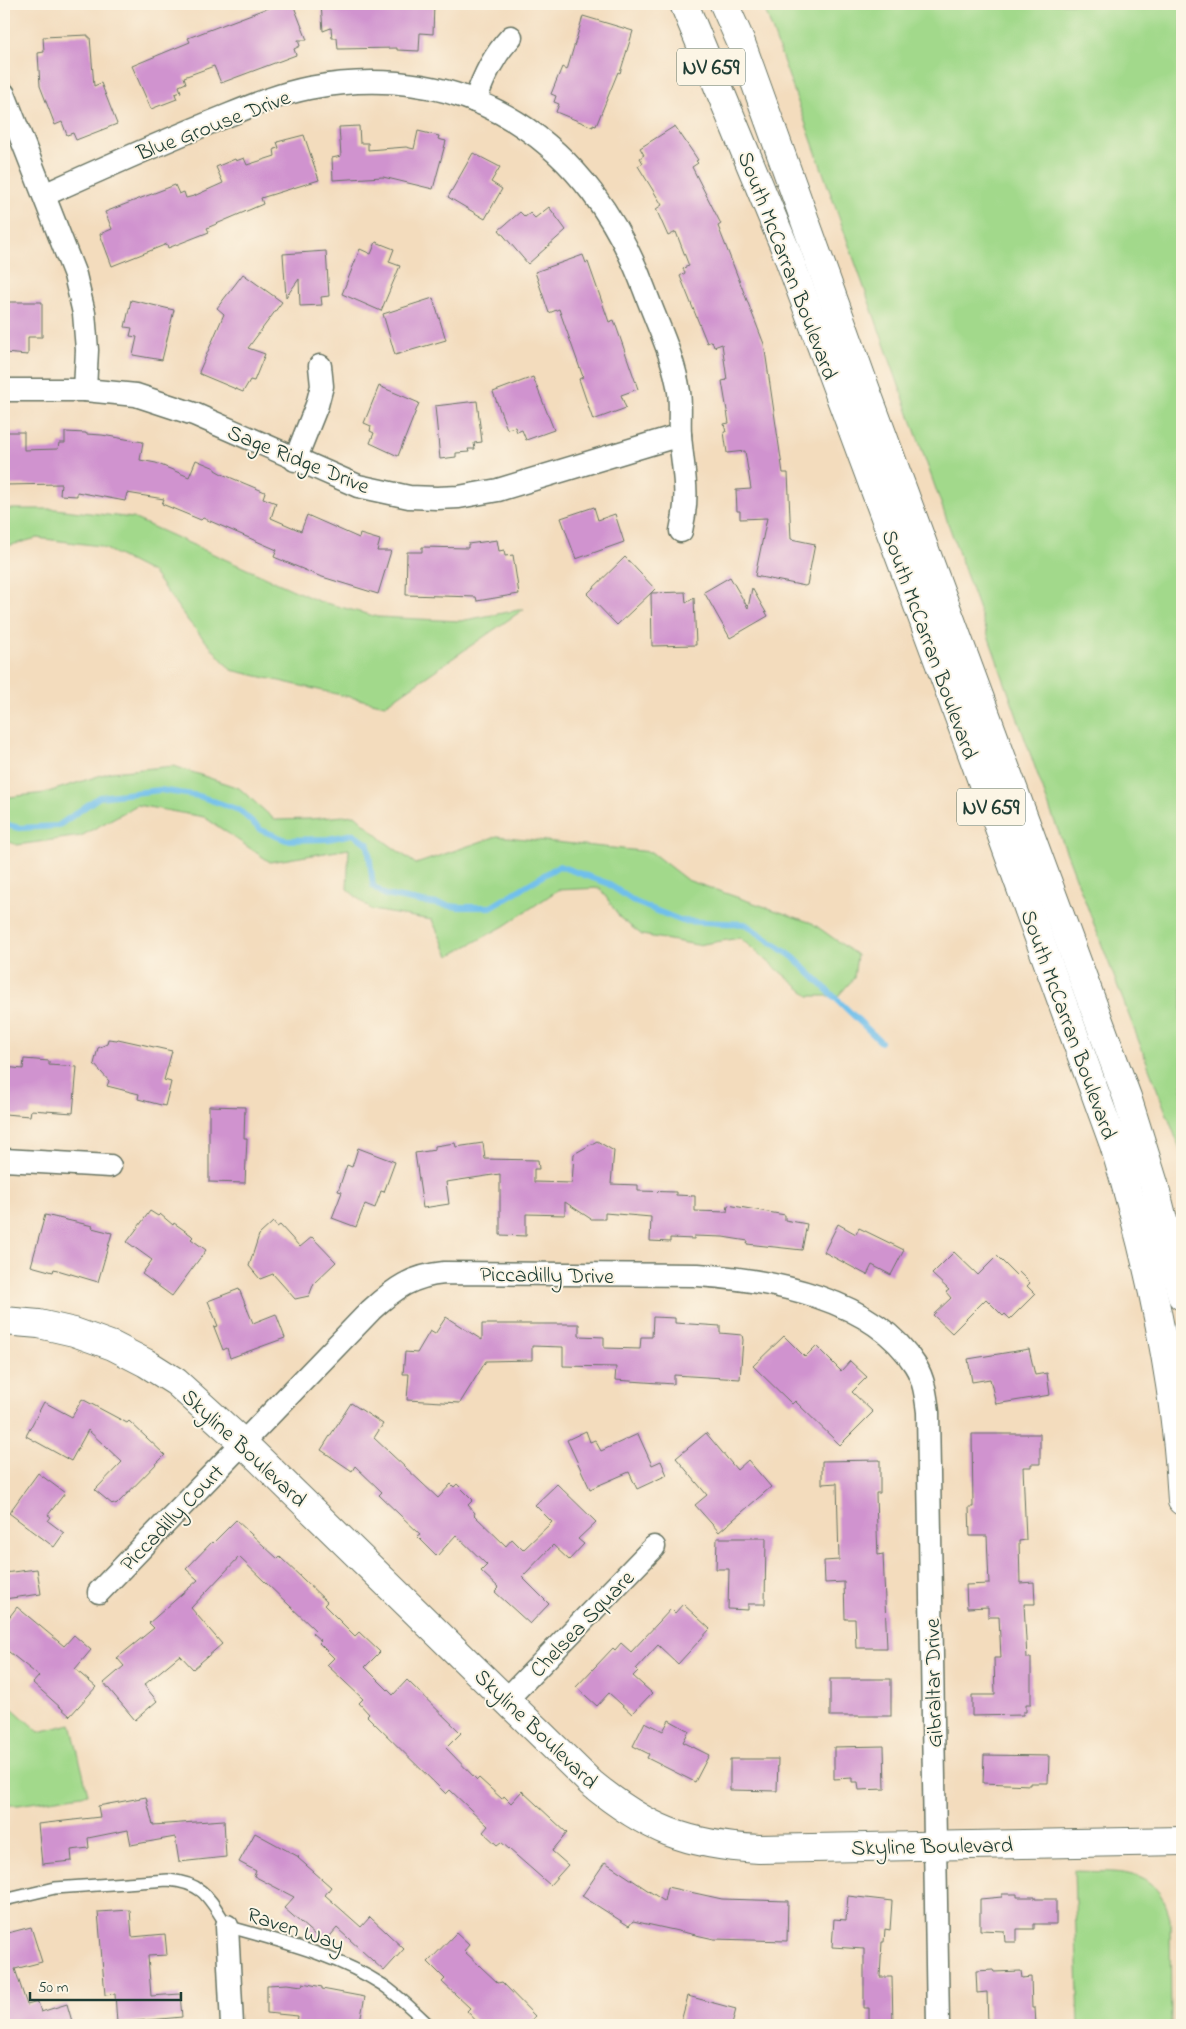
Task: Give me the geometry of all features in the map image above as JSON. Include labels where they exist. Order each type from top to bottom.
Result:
[{"type":"main road","name":"South McCarran Boulevard","points":[[684,4],[785,248],[940,665],[1114,1145],[1131,1202],[1158,1313],[1180,1462],[1182,1501]]},
{"type":"main road","name":"South McCarran Boulevard","points":[[724,4],[740,40],[866,393],[1127,1097],[1154,1184],[1182,1296]]},
{"type":"main road","name":"Skyline Boulevard","points":[[4,1322],[39,1324],[74,1332],[130,1354],[176,1382],[243,1443],[591,1783],[618,1805],[644,1822],[673,1834],[727,1847],[759,1849],[1182,1841]]},
{"type":"street","points":[[475,101],[488,68],[498,52],[511,37]]},
{"type":"street","name":"Blue Grouse Drive","points":[[44,195],[154,146],[269,99],[308,89],[363,81],[408,84],[475,101],[506,115],[557,152],[584,180],[615,224],[634,260],[676,375],[687,499],[681,531]]},
{"type":"street","points":[[4,94],[75,275],[84,313],[87,350],[85,390]]},
{"type":"street","points":[[295,460],[318,405],[322,386],[320,366]]},
{"type":"street","name":"Sage Ridge Drive","points":[[4,390],[85,390],[136,395],[194,414],[295,460],[358,486],[408,497],[452,498],[498,490],[680,435]]},
{"type":"street","points":[[4,1160],[110,1166]]},
{"type":"street","name":"Piccadilly Drive","points":[[243,1443],[386,1296],[413,1279],[427,1274],[688,1275],[737,1278],[826,1300],[873,1324],[889,1335],[902,1348]]},
{"type":"street","name":"Gibraltar Drive","points":[[902,1348],[922,1379],[928,1412],[938,2025]]},
{"type":"street","name":"Piccadilly Court","points":[[100,1592],[243,1443]]},
{"type":"street","name":"Chelsea Square","points":[[507,1700],[654,1547]]},
{"type":"street","points":[[227,1926],[232,2025]]},
{"type":"lane","name":"Raven Way","points":[[4,1900],[55,1888],[168,1880],[185,1881],[207,1895],[227,1926],[309,1950],[343,1963],[385,1986],[429,2025]]},
{"type":"green space","points":[[763,4],[1182,4],[1182,1154],[1051,812]]},
{"type":"green space","points":[[4,509],[55,509],[133,518],[318,601],[378,617],[460,621],[524,609],[385,705],[231,670],[189,622],[153,573],[100,546],[37,538],[4,547]]},
{"type":"green space","points":[[174,766],[239,788],[275,820],[355,815],[384,841],[416,864],[497,836],[651,852],[687,880],[812,923],[857,955],[854,978],[838,996],[809,996],[740,938],[697,945],[642,935],[620,918],[600,888],[558,890],[504,926],[449,956],[432,920],[372,910],[347,889],[349,849],[270,862],[204,817],[137,805],[81,836],[17,845],[4,840],[4,796],[45,793],[111,772]]},
{"type":"green space","points":[[4,1701],[39,1732],[71,1724],[88,1794],[18,1805],[4,1805]]},
{"type":"green space","points":[[1074,1871],[1134,1875],[1146,1880],[1156,1889],[1164,1901],[1170,1918],[1171,2025],[1079,2025]]},
{"type":"building","points":[[278,4],[293,4],[307,40],[298,40],[300,46],[294,49],[296,55],[221,83],[214,66],[184,77],[186,83],[179,86],[181,92],[175,94],[177,99],[151,109],[132,66],[190,42],[188,38]]},
{"type":"building","points":[[321,4],[434,4],[433,34],[420,33],[419,51],[397,50],[397,48],[338,49],[337,38],[332,38],[331,28],[323,31]]},
{"type":"building","points":[[583,16],[633,31],[620,73],[618,72],[596,126],[593,125],[593,127],[556,112],[559,104],[554,102],[556,96],[551,94],[562,67],[567,70]]},
{"type":"building","points":[[88,35],[90,37],[94,86],[101,83],[117,124],[76,140],[73,133],[67,135],[62,122],[55,125],[40,86],[38,53],[44,52],[43,37]]},
{"type":"building","points":[[359,126],[360,143],[368,143],[368,150],[406,147],[414,149],[418,131],[439,136],[438,139],[446,141],[433,189],[383,177],[333,180],[332,158],[341,156],[339,127]]},
{"type":"building","points":[[675,126],[698,160],[696,161],[698,163],[692,167],[721,224],[718,226],[764,344],[783,473],[788,473],[791,539],[815,544],[807,585],[805,586],[755,576],[767,518],[740,519],[740,511],[737,511],[736,490],[751,489],[745,451],[727,453],[724,424],[729,423],[722,381],[727,380],[722,344],[714,347],[712,341],[707,343],[680,276],[685,273],[683,268],[689,266],[676,232],[668,236],[656,209],[662,205],[638,166],[643,163],[640,158],[644,155],[640,148]]},
{"type":"building","points":[[304,135],[319,180],[261,198],[263,204],[207,228],[209,232],[168,248],[167,244],[112,266],[100,234],[112,229],[105,212],[175,185],[179,194],[184,192],[186,198],[194,196],[223,183],[216,167],[235,159],[236,161],[244,158],[247,165],[275,156],[274,149],[279,148],[277,142]]},
{"type":"building","points":[[473,153],[500,167],[491,182],[502,189],[485,219],[448,197]]},
{"type":"building","points":[[549,207],[566,230],[528,264],[499,230],[520,212],[525,217],[530,213],[535,218]]},
{"type":"building","points":[[376,242],[394,249],[389,262],[400,266],[381,311],[342,294],[360,249],[371,254]]},
{"type":"building","points":[[326,251],[329,296],[321,297],[322,305],[300,306],[299,279],[286,297],[283,254]]},
{"type":"building","points":[[583,255],[586,263],[588,262],[609,322],[614,320],[638,389],[621,395],[626,408],[593,420],[579,379],[583,377],[559,309],[549,313],[535,272]]},
{"type":"building","points":[[243,274],[282,302],[248,348],[265,354],[254,381],[250,380],[243,392],[199,372],[224,314],[217,308]]},
{"type":"building","points":[[433,298],[446,340],[395,355],[383,314]]},
{"type":"building","points":[[131,300],[174,310],[162,360],[133,355],[137,337],[130,336],[132,328],[125,327]]},
{"type":"building","points":[[4,302],[42,302],[42,337],[28,337],[28,355],[4,353]]},
{"type":"building","points":[[533,377],[554,430],[526,440],[522,430],[517,432],[515,427],[507,429],[493,392]]},
{"type":"building","points":[[379,386],[419,403],[398,456],[370,443],[374,433],[370,431],[371,426],[364,423]]},
{"type":"building","points":[[477,401],[482,442],[474,443],[475,449],[468,449],[469,452],[456,453],[456,457],[440,459],[435,406]]},
{"type":"building","points":[[4,432],[24,432],[24,450],[58,449],[59,443],[65,443],[65,432],[86,433],[143,442],[140,460],[156,463],[189,477],[196,460],[215,468],[215,470],[222,474],[265,492],[263,498],[276,503],[271,518],[301,531],[307,515],[359,538],[360,534],[380,540],[377,551],[391,551],[378,594],[319,576],[274,557],[277,550],[203,518],[201,520],[162,504],[164,499],[127,493],[125,501],[77,492],[77,496],[60,495],[61,484],[4,485]]},
{"type":"building","points":[[594,507],[598,520],[615,514],[624,542],[576,559],[561,518]]},
{"type":"building","points":[[497,540],[499,551],[504,550],[505,556],[513,555],[519,594],[477,601],[476,597],[406,595],[407,552],[422,552],[422,547],[468,548],[468,544]]},
{"type":"building","points":[[625,557],[655,589],[617,625],[587,594]]},
{"type":"building","points":[[730,577],[748,608],[752,588],[768,616],[730,638],[704,592]]},
{"type":"building","points":[[685,592],[686,603],[694,598],[696,645],[652,646],[651,593]]},
{"type":"building","points":[[108,1039],[118,1039],[172,1051],[164,1080],[171,1082],[165,1106],[138,1099],[139,1094],[107,1086],[109,1081],[94,1064],[98,1048],[107,1044]]},
{"type":"building","points":[[24,1059],[49,1061],[49,1065],[77,1067],[73,1113],[31,1110],[30,1116],[4,1114],[4,1067],[23,1069]]},
{"type":"building","points":[[209,1106],[245,1107],[244,1138],[247,1138],[245,1183],[209,1182]]},
{"type":"building","points":[[597,1141],[614,1151],[611,1184],[638,1185],[638,1191],[676,1192],[676,1195],[695,1196],[695,1211],[727,1212],[728,1205],[785,1215],[785,1220],[807,1224],[802,1250],[747,1244],[748,1241],[723,1237],[694,1236],[694,1239],[670,1238],[670,1242],[650,1241],[651,1217],[605,1213],[605,1219],[591,1219],[565,1202],[565,1215],[526,1214],[526,1236],[500,1235],[500,1174],[446,1182],[449,1204],[423,1208],[415,1153],[435,1150],[435,1146],[455,1143],[456,1147],[483,1143],[485,1159],[538,1160],[539,1169],[534,1169],[534,1182],[572,1183],[574,1154]]},
{"type":"building","points":[[358,1148],[395,1162],[384,1192],[381,1191],[375,1208],[365,1204],[356,1227],[332,1218],[342,1192],[338,1191],[347,1165],[352,1167]]},
{"type":"building","points":[[150,1211],[158,1216],[160,1214],[173,1225],[174,1223],[191,1235],[193,1237],[191,1239],[206,1250],[172,1296],[142,1274],[152,1260],[127,1242]]},
{"type":"building","points":[[45,1215],[93,1226],[92,1228],[112,1233],[98,1282],[54,1269],[53,1272],[31,1266]]},
{"type":"building","points":[[273,1222],[277,1227],[280,1225],[300,1247],[312,1237],[336,1262],[314,1283],[309,1296],[295,1299],[273,1274],[260,1279],[249,1266],[259,1235]]},
{"type":"building","points":[[838,1224],[856,1234],[859,1228],[904,1250],[891,1275],[872,1265],[867,1275],[824,1252]]},
{"type":"building","points":[[954,1252],[978,1275],[997,1256],[1016,1275],[1019,1272],[1030,1283],[1027,1286],[1035,1294],[1010,1319],[1005,1314],[1003,1316],[986,1299],[952,1333],[933,1315],[951,1298],[946,1292],[949,1290],[932,1274]]},
{"type":"building","points":[[239,1289],[253,1323],[276,1314],[285,1338],[230,1358],[227,1348],[223,1350],[214,1327],[218,1326],[208,1301]]},
{"type":"building","points":[[446,1317],[482,1340],[482,1324],[579,1324],[579,1336],[604,1337],[604,1348],[640,1349],[641,1337],[652,1337],[653,1317],[675,1318],[675,1323],[720,1326],[720,1333],[742,1335],[740,1379],[674,1375],[674,1384],[615,1380],[616,1367],[563,1366],[563,1347],[532,1346],[532,1360],[486,1361],[460,1403],[407,1400],[409,1374],[403,1374],[405,1352],[417,1353],[430,1331],[435,1334]]},
{"type":"building","points":[[784,1336],[805,1357],[816,1346],[841,1371],[850,1361],[867,1377],[852,1392],[873,1412],[840,1445],[795,1401],[792,1404],[753,1366]]},
{"type":"building","points":[[1029,1349],[1035,1375],[1047,1373],[1050,1395],[996,1404],[990,1379],[972,1382],[968,1359]]},
{"type":"building","points":[[82,1399],[127,1423],[129,1421],[165,1455],[116,1505],[112,1504],[95,1490],[122,1462],[88,1430],[71,1461],[26,1436],[44,1402],[72,1417]]},
{"type":"building","points":[[351,1403],[383,1424],[374,1438],[438,1498],[451,1484],[454,1487],[457,1484],[473,1500],[468,1505],[475,1513],[474,1515],[506,1546],[512,1539],[523,1550],[552,1522],[535,1505],[557,1484],[596,1522],[578,1539],[584,1544],[569,1560],[553,1545],[522,1577],[549,1604],[530,1624],[495,1592],[499,1588],[481,1571],[487,1565],[456,1535],[437,1556],[417,1536],[420,1534],[379,1495],[382,1492],[355,1466],[352,1471],[321,1450]]},
{"type":"building","points":[[586,1431],[590,1442],[595,1440],[601,1451],[638,1434],[652,1465],[661,1461],[667,1475],[637,1489],[629,1472],[590,1489],[567,1440]]},
{"type":"building","points":[[706,1433],[737,1470],[748,1460],[771,1487],[719,1532],[695,1505],[707,1495],[676,1458]]},
{"type":"building","points":[[972,1434],[1040,1434],[1040,1464],[1031,1464],[1031,1467],[1023,1467],[1026,1540],[1019,1541],[1020,1583],[1034,1582],[1035,1604],[1024,1604],[1027,1658],[1031,1658],[1031,1704],[1026,1704],[1026,1712],[1023,1712],[1023,1715],[972,1716],[972,1695],[995,1695],[994,1658],[1001,1658],[999,1617],[988,1617],[988,1607],[967,1608],[966,1585],[989,1584],[987,1536],[970,1536],[969,1507],[973,1507]]},
{"type":"building","points":[[880,1460],[880,1493],[876,1493],[877,1530],[878,1555],[883,1554],[887,1648],[856,1648],[855,1619],[845,1619],[844,1582],[825,1583],[824,1561],[839,1560],[837,1483],[822,1484],[822,1461]]},
{"type":"building","points":[[38,1473],[65,1493],[48,1515],[51,1517],[48,1521],[64,1533],[54,1547],[9,1513]]},
{"type":"building","points":[[236,1520],[278,1559],[280,1557],[327,1602],[324,1605],[355,1636],[359,1632],[380,1652],[365,1667],[393,1695],[407,1680],[461,1733],[446,1748],[477,1780],[479,1778],[502,1799],[504,1796],[511,1803],[522,1791],[567,1833],[552,1851],[568,1865],[550,1885],[501,1842],[497,1845],[483,1832],[488,1826],[450,1790],[446,1794],[367,1716],[369,1714],[359,1703],[363,1699],[327,1665],[334,1658],[312,1633],[315,1630],[239,1557],[191,1608],[222,1644],[193,1669],[180,1655],[144,1685],[157,1701],[135,1720],[104,1683],[124,1666],[117,1658],[154,1628],[149,1623],[198,1580],[186,1569]]},
{"type":"building","points":[[717,1538],[766,1538],[765,1604],[748,1604],[748,1610],[728,1609],[729,1569],[716,1569]]},
{"type":"building","points":[[37,1569],[41,1594],[4,1599],[4,1573]]},
{"type":"building","points":[[683,1604],[710,1629],[678,1664],[658,1645],[636,1669],[638,1671],[633,1676],[652,1693],[632,1714],[609,1693],[597,1706],[576,1687],[613,1648],[615,1650],[621,1643],[631,1652],[671,1609],[675,1613]]},
{"type":"building","points":[[17,1607],[64,1646],[74,1635],[91,1650],[75,1669],[96,1687],[70,1716],[33,1683],[39,1676],[4,1648],[4,1624]]},
{"type":"building","points":[[830,1679],[891,1679],[891,1716],[830,1716]]},
{"type":"building","points":[[669,1720],[689,1731],[683,1742],[709,1755],[695,1782],[647,1758],[649,1754],[633,1746],[645,1722],[663,1731]]},
{"type":"building","points":[[884,1746],[885,1789],[859,1790],[858,1782],[852,1782],[852,1778],[834,1779],[834,1747]]},
{"type":"building","points":[[984,1755],[1049,1756],[1048,1783],[1030,1783],[1030,1785],[983,1783]]},
{"type":"building","points":[[730,1759],[778,1759],[777,1791],[730,1790]]},
{"type":"building","points":[[146,1797],[153,1825],[224,1820],[226,1857],[179,1862],[175,1837],[131,1845],[128,1830],[88,1838],[89,1848],[71,1850],[72,1861],[42,1864],[38,1824],[100,1817],[98,1806]]},
{"type":"building","points":[[255,1833],[299,1857],[331,1887],[325,1895],[361,1927],[370,1917],[404,1949],[384,1971],[337,1928],[324,1943],[284,1908],[294,1897],[254,1876],[256,1871],[239,1862]]},
{"type":"building","points":[[605,1862],[664,1901],[667,1887],[722,1899],[788,1901],[787,1941],[714,1939],[633,1921],[629,1926],[582,1896]]},
{"type":"building","points":[[1002,1894],[1017,1894],[1017,1897],[1035,1897],[1035,1899],[1056,1899],[1056,1924],[1034,1924],[1034,1929],[1017,1929],[1017,1942],[1005,1942],[1004,1931],[980,1930],[980,1899],[1002,1897]]},
{"type":"building","points":[[848,1896],[892,1901],[890,1930],[885,1929],[884,1942],[882,1942],[880,1977],[892,1977],[893,2025],[869,2025],[869,2008],[864,2008],[864,1949],[832,1947],[834,1919],[846,1920]]},
{"type":"building","points":[[130,1910],[132,1937],[165,1934],[167,1955],[148,1956],[151,1996],[180,1994],[182,2017],[117,2023],[115,1994],[105,1995],[98,1912]]},
{"type":"building","points":[[31,1927],[42,1962],[15,1969],[27,2005],[38,2002],[41,2012],[67,2004],[73,2025],[4,2025],[4,1934]]},
{"type":"building","points":[[456,1933],[469,1945],[464,1951],[498,1983],[502,1982],[535,2016],[527,2025],[480,2025],[467,2011],[470,2008],[442,1982],[445,1979],[428,1962]]},
{"type":"building","points":[[993,1970],[994,1972],[1021,1971],[1022,1978],[1031,1977],[1032,2008],[1035,2008],[1036,2025],[988,2025],[987,1992],[977,1993],[976,1971]]},
{"type":"building","points":[[303,1983],[322,1987],[322,1989],[365,1997],[359,2025],[311,2025],[297,2023],[298,2016],[267,2013],[267,1985],[287,1984],[302,1986]]},
{"type":"building","points":[[688,1996],[736,2009],[732,2025],[680,2025]]},
{"type":"waterway","points":[[4,824],[19,828],[58,826],[99,797],[160,790],[199,796],[239,810],[261,830],[286,840],[328,839],[353,834],[368,844],[373,886],[385,895],[458,907],[491,907],[559,866],[607,883],[635,902],[682,921],[745,924],[793,957],[881,1042]]}]
